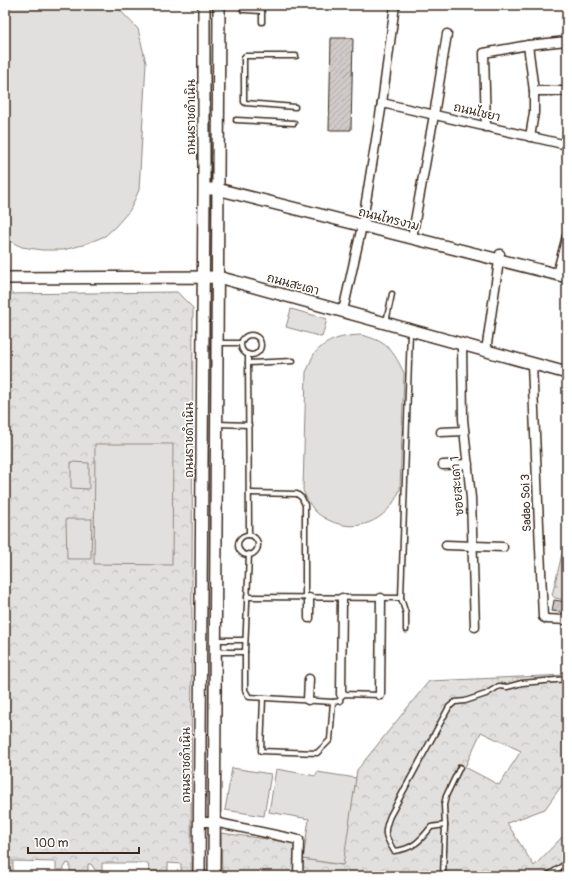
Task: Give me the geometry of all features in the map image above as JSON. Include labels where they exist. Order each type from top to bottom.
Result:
[{"type":"street","name":"ถนนราชดำเนิน","points":[[199,876],[204,5]]},
{"type":"street","points":[[214,876],[219,5]]},
{"type":"street","points":[[342,311],[362,226],[382,104],[395,5]]},
{"type":"street","points":[[412,238],[447,34]]},
{"type":"street","points":[[486,127],[484,53],[528,45],[567,41]]},
{"type":"street","points":[[528,45],[534,91],[534,113],[530,137]]},
{"type":"street","points":[[534,91],[567,91]]},
{"type":"street","name":"ถนนไชยา","points":[[382,104],[434,114],[567,145]]},
{"type":"street","name":"ถนนไทรงาม","points":[[204,188],[217,189],[362,226],[499,257],[562,275]]},
{"type":"street","points":[[562,275],[567,236]]},
{"type":"street","points":[[486,351],[499,257]]},
{"type":"street","name":"ถนนสะเดา","points":[[5,278],[218,277],[567,373]]},
{"type":"street","name":"ซอยสะเดา 1","points":[[462,344],[464,431],[472,498],[475,627]]},
{"type":"street","name":"Sadao Soi 3","points":[[532,364],[543,617],[547,619],[567,620]]},
{"type":"street","points":[[442,432],[464,431]]},
{"type":"street","points":[[442,465],[468,464]]},
{"type":"street","points":[[446,546],[503,547]]},
{"type":"street","points":[[307,597],[309,618]]},
{"type":"street","points":[[341,694],[342,598]]},
{"type":"street","points":[[380,695],[381,598]]},
{"type":"street","points":[[308,700],[309,679]]},
{"type":"street","points":[[200,822],[214,822],[299,840],[298,876]]},
{"type":"lane","points":[[243,5],[243,10],[261,11],[262,22]]},
{"type":"lane","points":[[295,107],[244,102],[244,58],[245,56],[296,56]]},
{"type":"lane","points":[[236,120],[294,123]]},
{"type":"lane","points":[[386,323],[392,294]]},
{"type":"lane","points":[[406,630],[406,614],[401,598],[410,329]]},
{"type":"lane","points":[[252,334],[261,341],[260,348],[255,354],[248,354],[242,350],[240,343],[247,335],[252,334]]},
{"type":"lane","points":[[217,343],[240,343]]},
{"type":"lane","points":[[248,354],[250,493],[249,535]]},
{"type":"lane","points":[[248,362],[293,361]]},
{"type":"lane","points":[[217,424],[249,425]]},
{"type":"lane","points":[[250,493],[297,494],[302,498],[306,505],[307,597]]},
{"type":"lane","points":[[249,535],[255,539],[257,545],[254,552],[248,554],[242,553],[238,543],[241,537],[249,535]]},
{"type":"lane","points":[[248,554],[245,690],[249,697],[333,702],[340,701],[341,694],[380,695]]},
{"type":"lane","points":[[247,597],[401,598]]},
{"type":"lane","points":[[216,640],[245,640]]},
{"type":"lane","points":[[216,652],[245,652]]},
{"type":"lane","points":[[445,825],[431,827],[418,843],[404,850],[394,851],[386,836],[386,826],[390,816],[449,707],[455,702],[465,701],[486,694],[500,686],[507,687],[522,683],[567,679]]},
{"type":"lane","points":[[263,698],[261,751],[317,753],[330,740],[333,702]]},
{"type":"lane","points":[[443,876],[445,825],[444,805],[446,796],[460,767]]},
{"type":"lane","points":[[547,876],[567,863]]},
{"type":"green space","points":[[5,5],[115,5],[138,29],[146,63],[139,190],[130,210],[115,227],[105,236],[83,245],[63,250],[42,250],[22,247],[5,239]]},
{"type":"green space","points":[[177,292],[193,308],[191,876],[181,876],[181,864],[168,863],[168,871],[149,871],[148,863],[102,863],[102,871],[95,870],[91,864],[88,864],[88,871],[70,871],[70,864],[67,863],[63,870],[56,870],[56,862],[13,861],[13,870],[5,870],[5,294]]},
{"type":"green space","points":[[291,309],[327,319],[322,337],[286,327]]},
{"type":"green space","points":[[361,335],[377,340],[388,348],[396,358],[404,373],[400,489],[394,501],[378,518],[368,523],[346,525],[334,523],[319,515],[306,498],[303,490],[306,372],[314,354],[324,345],[341,337]]},
{"type":"green space","points":[[95,444],[173,444],[172,565],[94,564]]},
{"type":"green space","points":[[71,462],[89,463],[89,489],[71,488]]},
{"type":"green space","points":[[66,519],[92,519],[91,559],[67,559]]},
{"type":"green space","points":[[566,538],[567,600],[555,598],[552,595]]},
{"type":"green space","points":[[567,675],[567,778],[545,809],[507,823],[534,866],[567,832],[567,876],[222,876],[221,833],[297,843],[303,859],[342,865],[357,770],[429,681]],"holes":[[[481,732],[521,751],[499,785],[465,767]]]},
{"type":"green space","points":[[232,768],[271,774],[264,816],[225,810]]},
{"type":"green space","points":[[276,769],[316,776],[317,772],[356,778],[343,865],[303,859],[309,819],[269,812]]},
{"type":"building","points":[[331,38],[353,38],[351,130],[329,130]]},
{"type":"building","points":[[554,600],[567,602],[567,613],[552,611]]}]
